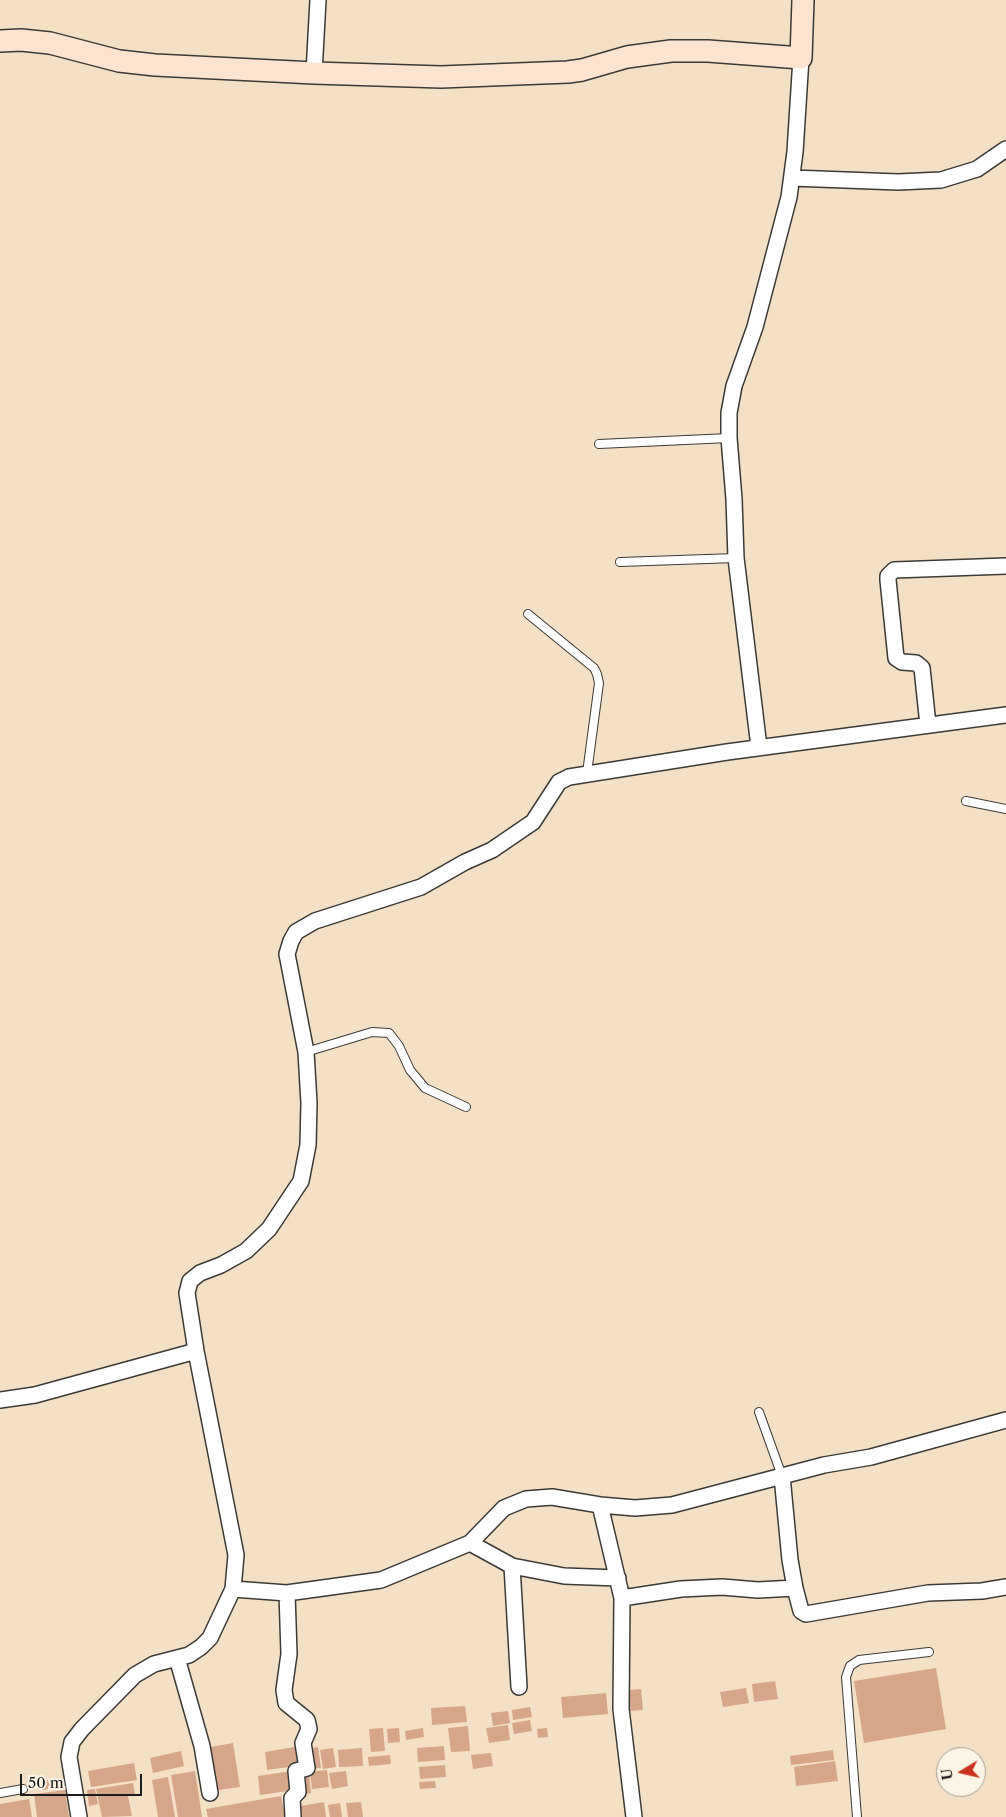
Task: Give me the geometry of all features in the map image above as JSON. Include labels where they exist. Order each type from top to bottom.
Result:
[{"type":"street","points":[[314,73],[318,0]]},
{"type":"street","points":[[759,747],[736,558],[729,413],[734,386],[756,327],[789,197],[802,58],[803,0]]},
{"type":"street","points":[[0,41],[21,40],[50,43],[119,61],[155,65],[441,77],[568,72],[628,57],[671,51],[708,51],[802,58]]},
{"type":"street","points":[[792,178],[898,182],[941,180],[977,169],[1006,149]]},
{"type":"street","points":[[928,725],[922,668],[916,663],[902,662],[896,658],[888,576],[894,570],[1006,566]]},
{"type":"street","points":[[79,1817],[69,1757],[72,1742],[82,1729],[135,1675],[154,1664],[188,1655],[201,1648],[210,1638],[232,1589],[236,1555],[196,1351],[188,1293],[190,1281],[200,1273],[246,1251],[270,1229],[301,1181],[308,1144],[309,1103],[306,1052],[287,954],[296,932],[315,921],[421,887],[465,862],[492,850],[533,822],[559,782],[569,776],[759,747],[1006,715]]},
{"type":"street","points":[[0,1400],[35,1395],[196,1351]]},
{"type":"street","points":[[232,1589],[286,1593],[380,1580],[470,1543],[504,1508],[526,1498],[552,1497],[600,1506],[635,1508],[672,1505],[824,1465],[871,1457],[1006,1420]]},
{"type":"street","points":[[782,1476],[790,1560],[801,1611],[806,1614],[928,1593],[982,1591],[1006,1587]]},
{"type":"street","points":[[600,1506],[622,1598],[621,1709],[634,1817]]},
{"type":"street","points":[[470,1543],[512,1566],[564,1576],[618,1578]]},
{"type":"street","points":[[512,1566],[519,1686]]},
{"type":"street","points":[[622,1598],[680,1588],[758,1590],[795,1588]]},
{"type":"street","points":[[286,1593],[289,1654],[284,1690],[286,1703],[307,1720],[309,1729],[303,1743],[307,1768],[296,1771],[298,1792],[292,1798],[293,1817]]},
{"type":"street","points":[[177,1658],[202,1746],[210,1793]]},
{"type":"lane","points":[[599,444],[729,438]]},
{"type":"lane","points":[[620,562],[736,558]]},
{"type":"lane","points":[[528,614],[594,668],[597,674],[599,683],[587,773]]},
{"type":"lane","points":[[966,801],[1006,809]]},
{"type":"lane","points":[[306,1052],[372,1032],[389,1033],[399,1046],[410,1070],[425,1088],[466,1108]]},
{"type":"lane","points":[[759,1412],[782,1476]]},
{"type":"lane","points":[[857,1817],[846,1677],[850,1666],[858,1660],[929,1652]]},
{"type":"lane","points":[[0,1793],[23,1789]]},
{"type":"building","points":[[936,1668],[946,1729],[864,1743],[854,1681]]},
{"type":"building","points":[[775,1681],[778,1699],[754,1702],[752,1684]]},
{"type":"building","points":[[746,1688],[749,1703],[723,1707],[720,1692]]},
{"type":"building","points":[[641,1689],[643,1710],[630,1711],[629,1690]]},
{"type":"building","points":[[606,1693],[608,1714],[563,1718],[561,1697]]},
{"type":"building","points":[[465,1706],[467,1722],[432,1725],[431,1708]]},
{"type":"building","points":[[530,1707],[532,1717],[513,1720],[512,1710]]},
{"type":"building","points":[[508,1711],[510,1723],[493,1726],[491,1713]]},
{"type":"building","points":[[530,1720],[532,1731],[514,1734],[512,1723]]},
{"type":"building","points":[[508,1725],[510,1740],[489,1743],[486,1728]]},
{"type":"building","points":[[468,1726],[470,1751],[451,1752],[448,1728]]},
{"type":"building","points":[[383,1728],[385,1751],[371,1752],[369,1729]]},
{"type":"building","points":[[399,1728],[400,1742],[388,1743],[387,1729]]},
{"type":"building","points":[[423,1728],[424,1737],[406,1740],[405,1731]]},
{"type":"building","points":[[547,1728],[548,1737],[538,1738],[537,1729]]},
{"type":"building","points":[[233,1743],[240,1787],[212,1791],[205,1748]]},
{"type":"building","points":[[300,1746],[303,1765],[267,1770],[265,1752]]},
{"type":"building","points":[[444,1746],[445,1760],[418,1762],[417,1748]]},
{"type":"building","points":[[318,1747],[321,1768],[309,1769],[307,1749]]},
{"type":"building","points":[[333,1748],[336,1767],[323,1769],[320,1750]]},
{"type":"building","points":[[362,1748],[363,1766],[339,1767],[338,1750]]},
{"type":"building","points":[[833,1750],[834,1760],[791,1765],[790,1756]]},
{"type":"building","points":[[181,1751],[184,1766],[153,1773],[150,1758]]},
{"type":"building","points":[[491,1753],[493,1766],[473,1769],[471,1755]]},
{"type":"building","points":[[390,1755],[391,1764],[369,1766],[368,1757]]},
{"type":"building","points":[[835,1761],[838,1781],[796,1786],[794,1767]]},
{"type":"building","points":[[134,1763],[137,1780],[91,1787],[88,1771]]},
{"type":"building","points":[[445,1765],[446,1777],[420,1779],[419,1767]]},
{"type":"building","points":[[327,1770],[329,1787],[312,1789],[310,1772]]},
{"type":"building","points":[[195,1771],[202,1817],[178,1817],[171,1775]]},
{"type":"building","points":[[291,1771],[294,1790],[260,1795],[258,1776]]},
{"type":"building","points":[[346,1771],[348,1786],[332,1789],[329,1773]]},
{"type":"building","points":[[309,1773],[311,1793],[302,1795],[299,1775]]},
{"type":"building","points":[[168,1777],[175,1817],[158,1817],[152,1780]]},
{"type":"building","points":[[60,1778],[61,1787],[42,1790],[40,1781]]},
{"type":"building","points":[[435,1781],[436,1788],[420,1789],[419,1782]]},
{"type":"building","points":[[133,1783],[135,1795],[128,1796],[132,1816],[102,1817],[96,1789]]},
{"type":"building","points":[[95,1789],[98,1804],[89,1806],[87,1790]]},
{"type":"building","points":[[65,1790],[69,1817],[37,1817],[34,1794]]},
{"type":"building","points":[[281,1796],[285,1817],[208,1817],[206,1809]]},
{"type":"building","points":[[29,1799],[32,1817],[0,1817],[0,1804]]},
{"type":"building","points":[[324,1802],[326,1817],[302,1817],[301,1806]]},
{"type":"building","points":[[361,1802],[363,1817],[348,1817],[346,1803]]},
{"type":"building","points":[[340,1803],[342,1817],[330,1817],[328,1805]]}]
